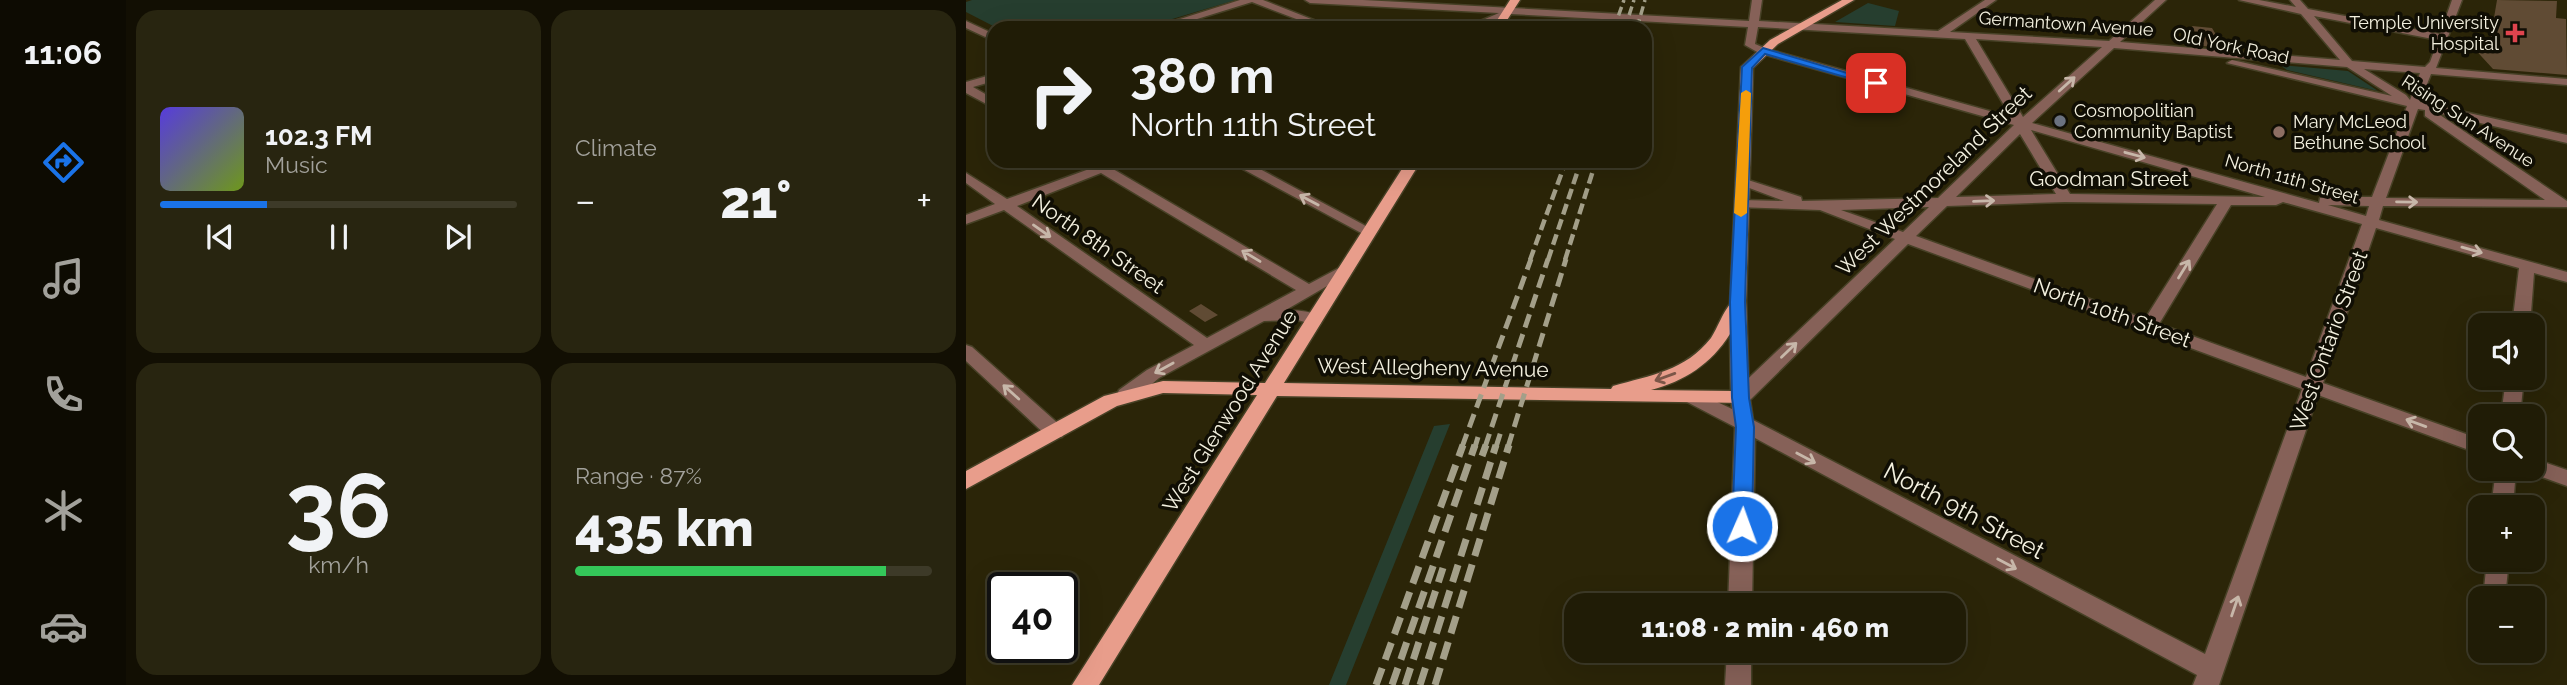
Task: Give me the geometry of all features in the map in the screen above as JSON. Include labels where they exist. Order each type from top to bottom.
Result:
[{"type":"main road","points":[[1501,21],[1515,0]]},
{"type":"main road","points":[[1740,398],[1738,302],[1747,67],[1758,54],[1849,0]]},
{"type":"main road","name":"West Glenwood Avenue","points":[[1085,685],[1370,232],[1407,168]]},
{"type":"main road","points":[[1579,394],[1637,386],[1671,375],[1704,358],[1729,323],[1738,302]]},
{"type":"main road","name":"West Allegheny Avenue","points":[[966,481],[1126,395],[1163,387],[1740,398]]},
{"type":"street","points":[[1181,21],[1252,0],[1310,21]]},
{"type":"street","name":"Germantown Avenue","points":[[1310,0],[1423,3],[1507,12],[1755,23],[2112,44],[2567,82]]},
{"type":"street","points":[[1757,0],[1750,45],[1758,54]]},
{"type":"street","points":[[1942,33],[1991,0]]},
{"type":"street","name":"West Westmoreland Street","points":[[1740,398],[2021,125],[2161,0]]},
{"type":"street","points":[[2244,0],[2444,38]]},
{"type":"street","name":"Rising Sun Avenue","points":[[2295,0],[2349,64],[2444,121],[2564,206]]},
{"type":"street","points":[[2443,1],[2456,1]]},
{"type":"street","name":"West Ontario Street","points":[[2209,678],[2377,202],[2413,104],[2427,71],[2435,63],[2456,1]]},
{"type":"street","points":[[1486,21],[1507,12]]},
{"type":"street","points":[[966,24],[987,34]]},
{"type":"street","points":[[1968,35],[2065,198]]},
{"type":"street","points":[[966,42],[987,38]]},
{"type":"street","name":"Old York Road","points":[[2160,48],[2567,139]]},
{"type":"street","name":"North 11th Street","points":[[1758,54],[2301,201],[2567,277]]},
{"type":"street","name":"Old York Road","points":[[2265,57],[2273,68],[2296,78]]},
{"type":"street","points":[[966,87],[987,80]]},
{"type":"street","points":[[966,87],[987,100]]},
{"type":"street","points":[[966,220],[1089,168]]},
{"type":"street","points":[[1101,168],[1310,290]]},
{"type":"street","points":[[1248,168],[1370,232]]},
{"type":"street","name":"North 8th Street","points":[[966,177],[1206,345]]},
{"type":"street","name":"North 10th Street","points":[[1743,183],[1818,206],[2468,443]]},
{"type":"street","name":"Goodman Street","points":[[1741,204],[1818,206],[2065,198],[2564,206]]},
{"type":"street","points":[[2148,327],[2226,201]]},
{"type":"street","points":[[2522,313],[2527,266]]},
{"type":"street","name":"West Allegheny Avenue","points":[[1126,395],[1137,383],[1345,271]]},
{"type":"street","points":[[1261,318],[1299,315],[1314,320]]},
{"type":"street","points":[[966,351],[1055,432]]},
{"type":"street","name":"North 9th Street","points":[[1694,397],[2209,678]]},
{"type":"street","points":[[1740,398],[1745,427],[1740,593]]},
{"type":"street","points":[[2545,470],[2567,478]]},
{"type":"street","points":[[1738,663],[1738,685]]},
{"type":"green space","points":[[1236,0],[1166,21],[987,23],[966,12],[966,2]]},
{"type":"green space","points":[[1868,3],[1899,11],[1895,26],[1835,22]]},
{"type":"green space","points":[[2280,65],[2348,71],[2378,91],[2287,70]]},
{"type":"green space","points":[[1450,424],[1346,685],[1329,685],[1434,426]]},
{"type":"building","name":"Temple University Hospital","points":[[2497,0],[2557,1],[2556,18],[2566,19],[2567,75],[2493,69],[2471,45],[2489,47]]},
{"type":"building","points":[[2192,26],[2212,28],[2224,48],[2202,46]]},
{"type":"building","points":[[1201,304],[1218,315],[1205,322],[1189,311]]},
{"type":"railway","points":[[1616,21],[1624,0]]},
{"type":"railway","points":[[1627,21],[1634,0]]},
{"type":"railway","points":[[1639,21],[1645,0]]},
{"type":"railway","points":[[1530,260],[1563,168]]},
{"type":"railway","points":[[1548,260],[1579,168]]},
{"type":"railway","points":[[1565,260],[1594,168]]},
{"type":"railway","points":[[1462,447],[1531,259]]},
{"type":"railway","points":[[1485,447],[1548,259]]},
{"type":"railway","points":[[1508,447],[1566,259]]},
{"type":"railway","points":[[1496,447],[1502,428]]},
{"type":"railway","points":[[1475,447],[1478,437]]},
{"type":"railway","points":[[1376,685],[1463,445]]},
{"type":"railway","points":[[1392,685],[1475,445]]},
{"type":"railway","points":[[1482,456],[1486,445]]},
{"type":"railway","points":[[1420,685],[1496,445]]},
{"type":"railway","points":[[1435,685],[1509,445]]},
{"type":"railway","points":[[1405,685],[1443,568]]},
{"type":"slow traffic","points":[[1741,213],[1746,93]]},
{"type":"place","name":"Temple University Hospital","points":[[2515,33]]},
{"type":"place","name":"Cosmopolitian Community Baptist","points":[[2060,121]]},
{"type":"place","name":"Mary McLeod Bethune School","points":[[2279,132]]},
{"type":"route","points":[[1742,526],[1745,427],[1740,398],[1738,302],[1747,67],[1763,51],[1876,83]]}]
